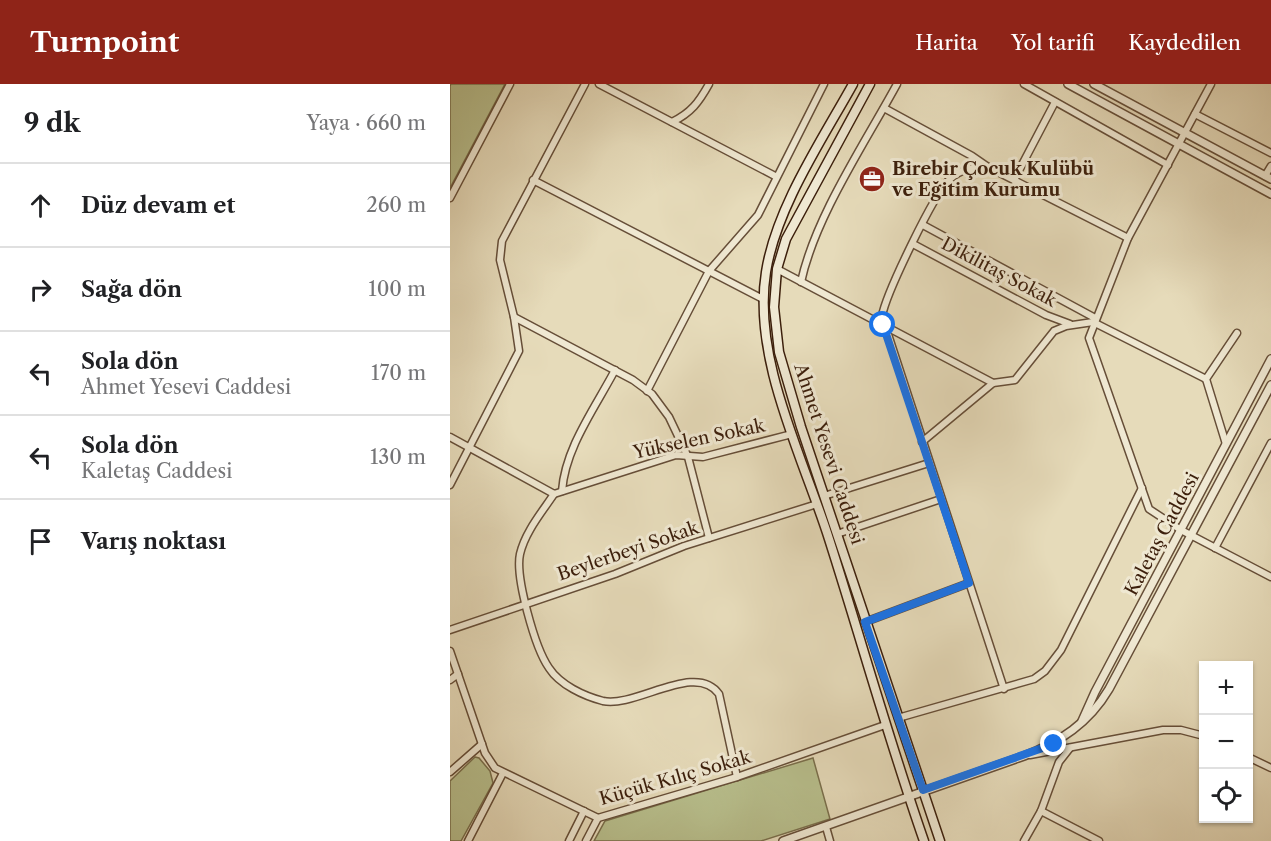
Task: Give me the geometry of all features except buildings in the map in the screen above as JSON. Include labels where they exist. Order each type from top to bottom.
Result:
[{"type":"main road","name":"Ahmet Yesevi Caddesi","points":[[853,84],[806,169],[779,228],[766,270],[763,299],[765,334],[792,434],[817,504],[924,841]]},
{"type":"main road","name":"Ahmet Yesevi Caddesi","points":[[870,84],[786,239],[777,269],[774,307],[778,352],[865,622],[939,841]]},
{"type":"street","points":[[450,198],[510,84]]},
{"type":"street","points":[[450,485],[519,351],[514,317],[500,260],[508,226],[585,84]]},
{"type":"street","points":[[599,84],[775,176]]},
{"type":"street","points":[[672,122],[686,115],[698,104],[709,84]]},
{"type":"street","points":[[647,391],[709,271],[758,215],[775,176],[824,84]]},
{"type":"street","points":[[801,282],[806,260],[817,231],[897,84]]},
{"type":"street","points":[[1024,84],[1168,165]]},
{"type":"street","points":[[1068,84],[1271,194]]},
{"type":"street","points":[[1094,84],[1268,177],[1271,166]]},
{"type":"street","points":[[1211,84],[1128,238],[1094,320],[1089,338],[1149,509],[1191,536],[1271,577]]},
{"type":"street","points":[[1014,180],[1055,102]]},
{"type":"street","points":[[884,108],[988,167],[1128,238]]},
{"type":"street","points":[[1195,114],[1271,153]]},
{"type":"street","points":[[988,167],[973,167],[950,179],[923,225],[884,303],[883,325],[1004,689]]},
{"type":"street","points":[[533,180],[763,299]]},
{"type":"street","points":[[923,225],[1206,379],[1226,444]]},
{"type":"street","name":"Dikilitaş Sokak","points":[[913,244],[1046,315],[1073,325]]},
{"type":"street","points":[[777,269],[993,383]]},
{"type":"street","points":[[514,317],[615,370],[647,391],[669,417],[688,457],[709,538]]},
{"type":"street","points":[[922,442],[993,383],[1015,380],[1054,331],[1094,320]]},
{"type":"street","points":[[1206,379],[1237,333]]},
{"type":"street","name":"Kaletaş Caddesi","points":[[1081,723],[1095,692],[1271,359]]},
{"type":"street","points":[[562,491],[563,478],[573,451],[615,370]]},
{"type":"street","name":"Kaletaş Caddesi","points":[[783,841],[1024,756],[1061,740],[1081,723],[1104,698],[1271,385]]},
{"type":"street","name":"Yükselen Sokak","points":[[554,494],[652,461],[676,455],[703,458],[792,434]]},
{"type":"street","points":[[450,437],[554,494],[525,540],[520,554],[519,571],[526,604],[548,668],[572,688],[605,701],[619,701],[693,681],[711,684],[719,693],[737,777]]},
{"type":"street","points":[[1215,548],[1271,443]]},
{"type":"street","points":[[824,496],[929,463]]},
{"type":"street","points":[[898,718],[1004,689],[1034,679],[1045,671],[1061,650],[1142,488]]},
{"type":"street","points":[[837,534],[941,499]]},
{"type":"street","name":"Beylerbeyi Sokak","points":[[450,630],[709,538],[817,504]]},
{"type":"street","points":[[865,622],[969,583]]},
{"type":"street","name":"Küçük Kılıç Sokak","points":[[450,651],[482,744],[495,768],[598,818],[737,777],[885,724]]},
{"type":"street","points":[[450,680],[458,674]]},
{"type":"street","points":[[1024,756],[1172,730],[1199,735]]},
{"type":"street","points":[[450,772],[482,744]]},
{"type":"street","points":[[1024,841],[1041,811],[1059,762],[1070,748]]},
{"type":"street","points":[[1253,759],[1271,768]]},
{"type":"street","points":[[468,841],[503,773]]},
{"type":"street","points":[[569,841],[584,811]]},
{"type":"street","points":[[1041,811],[1099,841]]},
{"type":"street","points":[[586,841],[598,818]]},
{"type":"street","points":[[826,827],[830,841]]},
{"type":"green space","points":[[451,84],[505,84],[450,188],[450,86]]},
{"type":"green space","points":[[475,757],[479,758],[490,771],[493,783],[461,841],[450,841],[450,781]]},
{"type":"green space","points":[[813,758],[830,819],[761,841],[594,841],[605,821]]},
{"type":"place","name":"Birebir Çocuk Kulübü ve Eğitim Kurumu","points":[[872,179]]},
{"type":"route","points":[[883,325],[969,583],[865,622],[923,790],[1054,744]]}]
